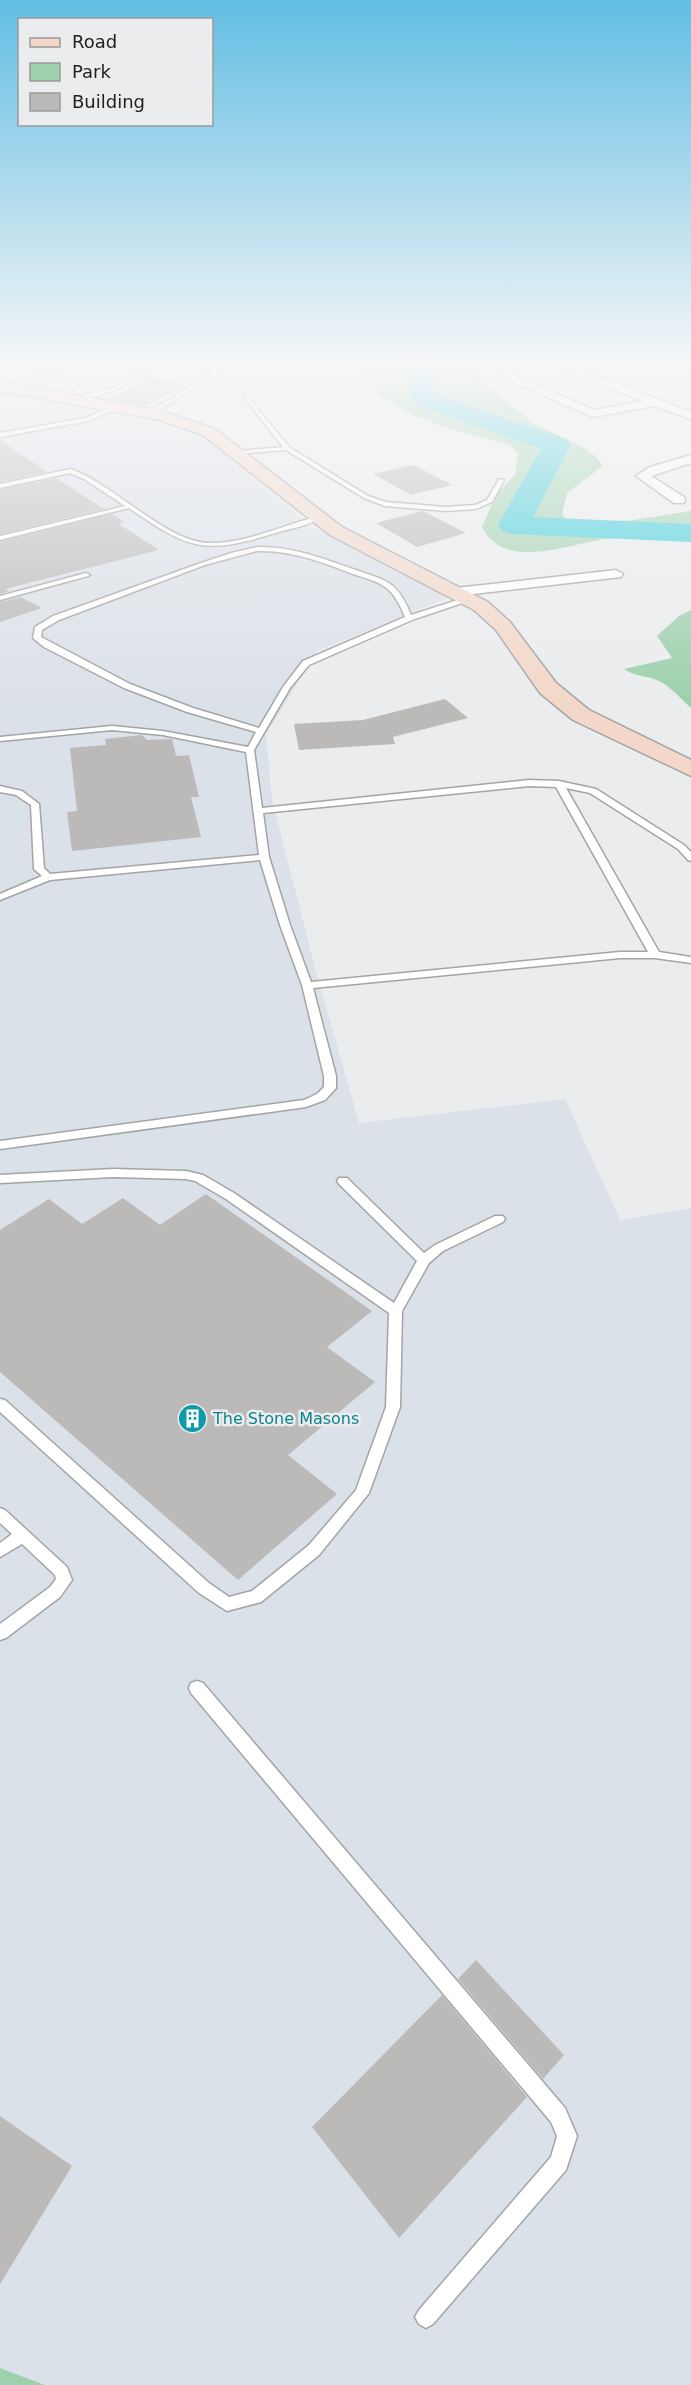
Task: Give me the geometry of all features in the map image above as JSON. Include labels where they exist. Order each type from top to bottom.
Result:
[{"type":"main road","points":[[267,476],[318,518],[355,543],[463,595],[491,614],[503,626],[548,688],[566,705],[605,729],[691,769]]},
{"type":"street","points":[[642,476],[679,500]]},
{"type":"street","points":[[463,595],[616,574]]},
{"type":"lane","points":[[0,486],[46,476]]},
{"type":"lane","points":[[80,476],[183,539],[205,545],[233,541],[318,518]]},
{"type":"lane","points":[[333,476],[366,497],[385,504],[460,509],[476,507],[490,501],[501,480]]},
{"type":"lane","points":[[0,538],[131,506]]},
{"type":"lane","points":[[260,731],[190,710],[127,686],[47,645],[37,638],[38,629],[56,618],[185,570],[241,552],[263,549],[289,550],[319,558],[390,585],[404,604],[410,618]]},
{"type":"lane","points":[[0,598],[86,575]]},
{"type":"lane","points":[[0,1145],[306,1103],[321,1097],[330,1088],[330,1076],[307,985],[264,857],[250,750],[287,687],[306,663],[463,595]]},
{"type":"lane","points":[[0,739],[112,728],[163,733],[250,750]]},
{"type":"lane","points":[[258,811],[529,783],[559,784],[593,791],[681,846],[691,858]]},
{"type":"lane","points":[[559,784],[655,955]]},
{"type":"lane","points":[[0,789],[19,794],[35,804],[39,869],[48,877]]},
{"type":"lane","points":[[0,897],[48,877],[264,857]]},
{"type":"lane","points":[[307,985],[621,955],[655,955],[691,960]]},
{"type":"lane","points":[[0,1179],[113,1173],[186,1175],[199,1178],[230,1196],[396,1311]]},
{"type":"lane","points":[[343,1181],[424,1260]]},
{"type":"lane","points":[[0,1404],[204,1588],[227,1604],[256,1597],[314,1550],[362,1493],[393,1407],[396,1311],[424,1260],[439,1248],[499,1219]]},
{"type":"lane","points":[[0,1514],[62,1572],[64,1581],[55,1592],[0,1633]]},
{"type":"lane","points":[[0,1551],[22,1534]]},
{"type":"lane","points":[[197,1688],[558,2115],[567,2136],[560,2163],[426,2317]]},
{"type":"shaded area","points":[[0,476],[251,476],[311,526],[448,598],[317,651],[266,735],[272,800],[317,975],[359,1123],[565,1099],[620,1220],[691,1208],[691,2385],[45,2385],[0,2368]]},
{"type":"green space","points":[[514,476],[589,476],[567,493],[562,514],[570,525],[601,525],[691,511],[691,539],[613,538],[542,551],[523,552],[507,549],[493,541],[482,527],[496,494]]},
{"type":"green space","points":[[691,610],[691,708],[672,690],[657,680],[624,669],[672,658],[657,636],[679,616]]},
{"type":"green space","points":[[0,2368],[45,2385],[0,2385]]},
{"type":"building","points":[[0,476],[27,476],[0,482]]},
{"type":"building","points":[[377,476],[435,476],[452,485],[411,495]]},
{"type":"building","points":[[56,478],[104,509],[0,534],[0,490]]},
{"type":"building","points":[[422,511],[466,533],[417,547],[376,523]]},
{"type":"building","points":[[112,514],[124,522],[119,524],[159,550],[5,589],[10,591],[0,594],[0,542]]},
{"type":"building","points":[[21,597],[42,608],[0,622],[0,602]]},
{"type":"building","points":[[445,699],[468,718],[393,737],[395,744],[299,750],[294,724],[363,720]]},
{"type":"building","points":[[142,735],[147,740],[172,739],[176,756],[189,755],[199,797],[191,797],[201,837],[72,851],[67,812],[77,811],[70,748],[106,745],[105,739]]},
{"type":"building","name":"The Stone Masons","points":[[206,1194],[372,1311],[327,1347],[375,1382],[288,1455],[337,1494],[238,1580],[0,1372],[0,1230],[49,1199],[82,1224],[123,1198],[160,1225]]},
{"type":"building","points":[[476,1960],[564,2055],[543,2079],[458,1979]]},
{"type":"building","points":[[442,1995],[527,2097],[399,2238],[312,2127]]},
{"type":"building","points":[[0,2116],[72,2166],[0,2284]]},
{"type":"waterway","points":[[540,476],[513,525],[691,533]]},
{"type":"place","name":"The Stone Masons","points":[[192,1418]]}]
